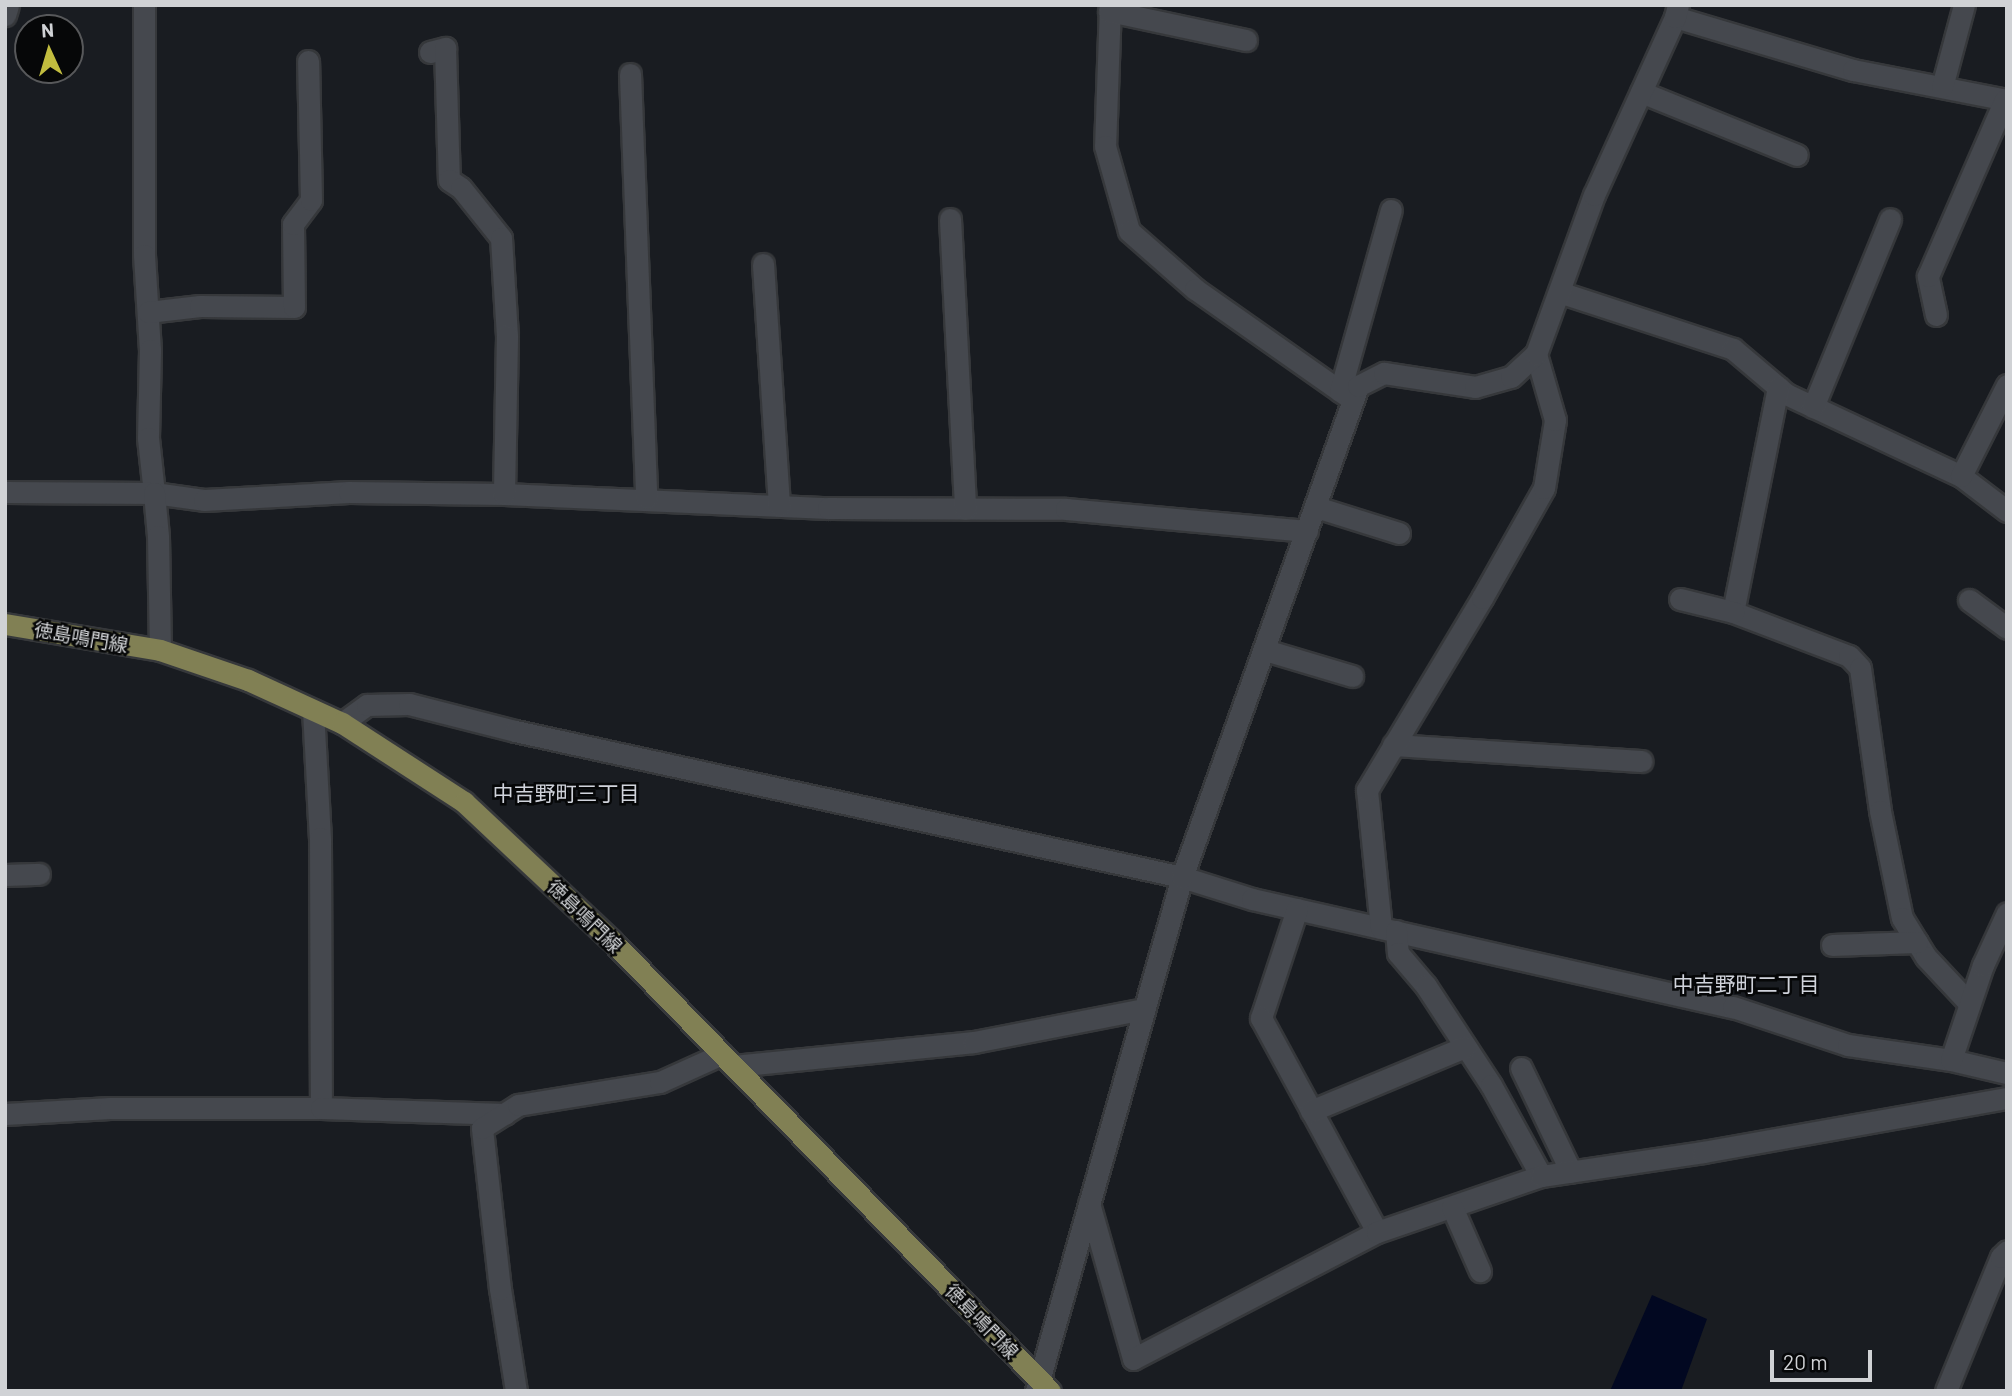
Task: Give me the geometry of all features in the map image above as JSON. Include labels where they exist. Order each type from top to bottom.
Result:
[{"type":"main road","name":"徳島鳴門線","points":[[5,624],[160,650],[248,680],[341,723],[464,803],[611,940],[1042,1387]]},
{"type":"street","points":[[5,15],[8,5]]},
{"type":"street","points":[[144,5],[148,438],[158,536],[160,650]]},
{"type":"street","points":[[1942,87],[1964,5]]},
{"type":"street","points":[[1246,40],[1110,8],[1105,146],[1129,231],[1195,289],[1347,396]]},
{"type":"street","points":[[1347,396],[1358,386],[1384,373],[1475,387],[1511,377],[1536,354],[1594,195],[1676,11],[1853,70],[2006,100],[1928,276],[1936,315]]},
{"type":"street","points":[[430,52],[445,48],[449,180],[461,188],[501,238],[507,336],[504,494]]},
{"type":"street","points":[[148,312],[200,306],[294,307],[293,224],[311,200],[308,61]]},
{"type":"street","points":[[630,74],[646,498]]},
{"type":"street","points":[[1641,92],[1797,155]]},
{"type":"street","points":[[1042,1387],[1089,1203],[1182,877],[1316,507],[1347,396],[1391,210]]},
{"type":"street","points":[[950,219],[965,509]]},
{"type":"street","points":[[1813,407],[1890,219]]},
{"type":"street","points":[[763,264],[779,505]]},
{"type":"street","points":[[1559,292],[1733,349],[1778,387],[1813,407],[1961,476],[2007,510]]},
{"type":"street","points":[[1536,354],[1555,420],[1544,488],[1482,598],[1367,790],[1388,929],[1398,953],[1426,986],[1465,1046],[1541,1176]]},
{"type":"street","points":[[1961,476],[2007,385]]},
{"type":"street","points":[[1733,612],[1778,387]]},
{"type":"street","points":[[5,492],[153,493],[204,500],[349,492],[504,494],[779,505],[1066,509],[1307,531]]},
{"type":"street","points":[[1316,507],[1399,533]]},
{"type":"street","points":[[1680,598],[1733,612],[1849,656],[1860,668],[1880,811],[1902,918],[1926,957],[1970,1004]]},
{"type":"street","points":[[1969,600],[2007,628]]},
{"type":"street","points":[[1265,650],[1352,676]]},
{"type":"street","points":[[341,723],[367,705],[409,704],[515,731],[1182,877],[1297,909],[1733,1007],[1848,1045],[1951,1060],[2007,1073]]},
{"type":"street","points":[[313,710],[320,838],[321,1108]]},
{"type":"street","points":[[1393,745],[1641,761]]},
{"type":"street","points":[[5,875],[39,874]]},
{"type":"street","points":[[1297,909],[1261,1018],[1377,1233]]},
{"type":"street","points":[[1951,1060],[1983,965],[2007,913]]},
{"type":"street","points":[[1832,945],[1917,942]]},
{"type":"street","points":[[516,1391],[500,1289],[482,1128],[518,1105],[660,1082],[728,1060],[975,1042],[1144,1009]]},
{"type":"street","points":[[1311,1111],[1465,1046]]},
{"type":"street","points":[[1521,1068],[1571,1172]]},
{"type":"street","points":[[1089,1203],[1132,1359],[1377,1233],[1541,1176],[2007,1098]]},
{"type":"street","points":[[5,1114],[110,1108],[321,1108],[505,1114]]},
{"type":"street","points":[[1452,1207],[1480,1271]]},
{"type":"street","points":[[1946,1391],[2001,1257],[2007,1251]]},
{"type":"water","points":[[1652,1295],[1707,1319],[1681,1391],[1610,1391]]},
{"type":"district","name":"中吉野町三丁目","points":[[566,793]]},
{"type":"district","name":"中吉野町二丁目","points":[[1746,984]]}]
